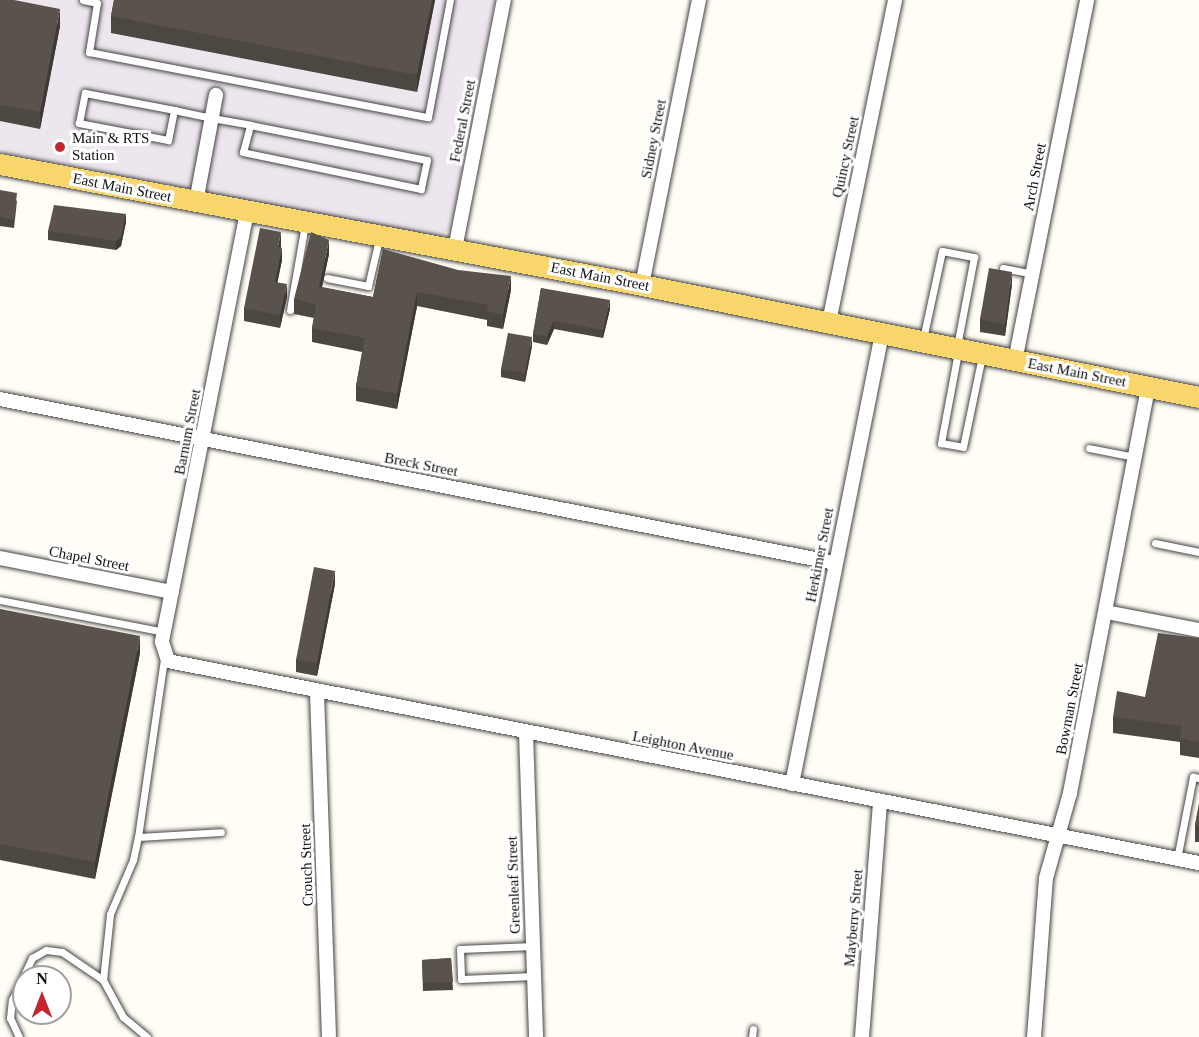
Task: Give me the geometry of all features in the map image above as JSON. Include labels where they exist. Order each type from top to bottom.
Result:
[{"type":"main road","name":"East Main Street","points":[[0,164],[247,212],[380,234],[1199,397]]},
{"type":"street","name":"Federal Street","points":[[455,249],[504,0]]},
{"type":"street","name":"Sidney Street","points":[[642,285],[699,0]]},
{"type":"street","name":"Quincy Street","points":[[829,322],[895,0]]},
{"type":"street","name":"Arch Street","points":[[1015,361],[1087,0]]},
{"type":"street","points":[[196,202],[216,95]]},
{"type":"street","name":"Barnum Street","points":[[164,657],[164,632],[204,439],[247,212]]},
{"type":"street","name":"Herkimer Street","points":[[792,784],[882,333]]},
{"type":"street","name":"Bowman Street","points":[[1034,1037],[1046,878],[1070,793],[1148,387]]},
{"type":"street","name":"Breck Street","points":[[0,399],[836,563]]},
{"type":"street","name":"Chapel Street","points":[[0,558],[172,592]]},
{"type":"street","points":[[1106,612],[1199,630]]},
{"type":"street","name":"Leighton Avenue","points":[[164,657],[177,665],[317,693],[1199,863]]},
{"type":"street","name":"Crouch Street","points":[[317,693],[329,1037]]},
{"type":"street","name":"Greenleaf Street","points":[[526,733],[536,1037]]},
{"type":"street","name":"Mayberry Street","points":[[862,1037],[880,801]]},
{"type":"lane","points":[[83,0],[97,3],[89,52],[428,117],[450,0]]},
{"type":"lane","points":[[216,95],[220,78]]},
{"type":"lane","points":[[174,110],[168,140],[79,123],[85,93],[174,110],[212,118],[250,125],[427,160],[421,189],[243,152],[250,125]]},
{"type":"lane","points":[[290,310],[305,222]]},
{"type":"lane","points":[[327,279],[368,286],[380,234]]},
{"type":"lane","points":[[923,341],[942,251],[974,257],[941,443],[963,447],[983,354]]},
{"type":"lane","points":[[1003,268],[1034,274]]},
{"type":"lane","points":[[1089,448],[1135,457]]},
{"type":"lane","points":[[1155,543],[1199,552]]},
{"type":"lane","points":[[0,600],[164,632]]},
{"type":"lane","points":[[103,980],[110,914],[133,860],[138,837],[164,657]]},
{"type":"lane","points":[[1177,859],[1193,777],[1199,778]]},
{"type":"lane","points":[[138,837],[221,832]]},
{"type":"lane","points":[[533,946],[460,949],[461,979],[534,976]]},
{"type":"lane","points":[[20,1037],[10,1018],[12,1000],[32,958],[46,950],[62,952],[103,980],[123,1017],[147,1037]]},
{"type":"shaded area","points":[[0,0],[495,0],[451,229],[440,237],[0,152]]},
{"type":"building","points":[[0,0],[14,0],[60,9],[40,112],[0,105]]},
{"type":"building","points":[[114,0],[432,0],[417,75],[111,16]]},
{"type":"building","points":[[0,190],[17,193],[14,220],[0,217]]},
{"type":"building","points":[[54,205],[126,214],[121,238],[116,241],[48,231]]},
{"type":"building","points":[[260,228],[281,232],[278,247],[282,248],[275,282],[287,284],[280,315],[244,308]]},
{"type":"building","points":[[311,232],[329,240],[319,287],[373,297],[383,249],[458,270],[511,276],[503,315],[487,311],[488,305],[417,292],[397,394],[356,386],[365,338],[312,328],[316,304],[294,299]]},
{"type":"building","points":[[989,268],[1012,272],[1005,324],[980,319]]},
{"type":"building","points":[[541,288],[610,300],[603,330],[554,321],[547,336],[533,334]]},
{"type":"building","points":[[508,333],[532,337],[525,373],[501,369]]},
{"type":"building","points":[[314,567],[335,571],[317,663],[296,660]]},
{"type":"building","points":[[0,609],[140,636],[95,862],[0,844]]},
{"type":"building","points":[[1158,633],[1199,638],[1199,742],[1180,738],[1182,726],[1113,717],[1117,691],[1145,697]]},
{"type":"building","points":[[1199,804],[1199,826],[1195,825]]},
{"type":"building","points":[[451,958],[453,982],[423,983],[422,960]]},
{"type":"place","name":"Main & RTS Station","points":[[60,147]]}]
